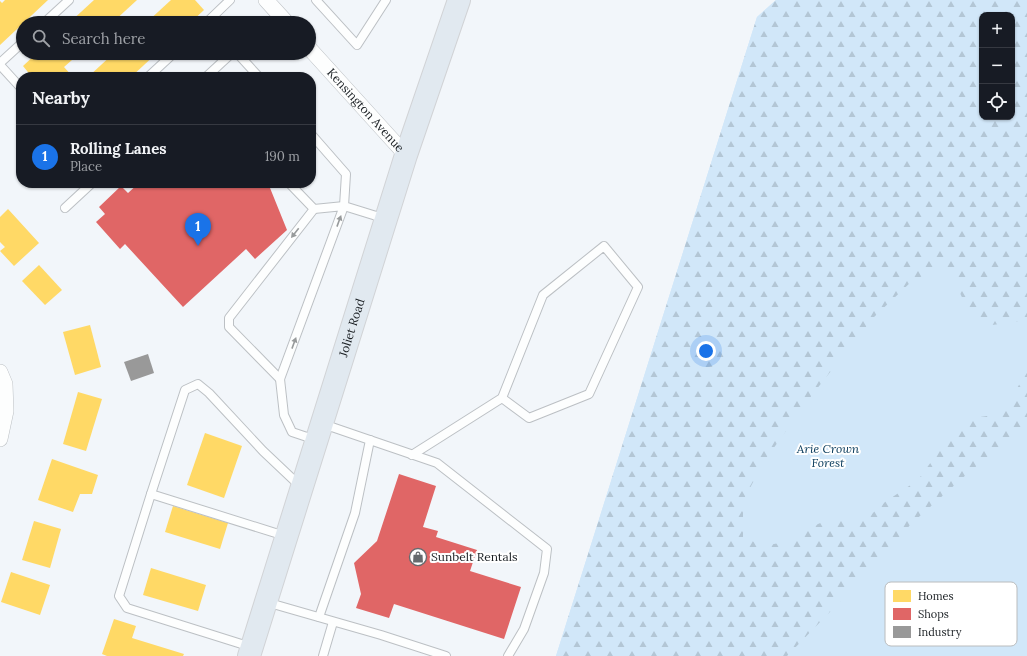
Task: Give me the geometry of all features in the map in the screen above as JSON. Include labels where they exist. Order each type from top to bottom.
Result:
[{"type":"main road","name":"Joliet Road","points":[[250,652],[406,155],[459,0]]},
{"type":"street","points":[[266,0],[281,16]]},
{"type":"street","name":"Kensington Avenue","points":[[316,56],[406,155]]},
{"type":"street","points":[[0,372],[5,384],[6,411],[0,439]]},
{"type":"lane","points":[[52,16],[69,0]]},
{"type":"lane","points":[[213,16],[230,0]]},
{"type":"lane","points":[[316,0],[357,45],[386,0]]},
{"type":"lane","points":[[16,49],[0,64],[16,82]]},
{"type":"lane","points":[[153,72],[166,60]]},
{"type":"lane","points":[[211,72],[224,60]]},
{"type":"lane","points":[[244,60],[255,72]]},
{"type":"lane","points":[[316,140],[346,174],[344,206],[280,379],[284,415],[292,432],[319,432],[370,440],[437,463],[547,549],[544,573],[524,629],[508,656]]},
{"type":"lane","points":[[66,208],[87,188]]},
{"type":"lane","points":[[294,188],[314,209]]},
{"type":"lane","points":[[280,379],[229,327],[228,318],[314,209],[344,206],[386,219]]},
{"type":"lane","points":[[412,455],[502,398],[543,295],[604,246],[638,287],[589,394],[529,418],[502,398]]},
{"type":"lane","points":[[250,652],[127,608],[119,596],[185,390],[198,384],[209,393],[262,451],[302,488]]},
{"type":"lane","points":[[319,617],[355,512],[370,440]]},
{"type":"lane","points":[[151,494],[286,536]]},
{"type":"lane","points":[[266,602],[382,635],[446,656]]},
{"type":"lane","points":[[323,656],[334,622]]},
{"type":"green space","name":"Arie Crown Forest","points":[[776,0],[1027,0],[1027,656],[556,656],[757,17]]},
{"type":"green space","name":"Arie Crown Forest","points":[[776,0],[1027,0],[1027,318],[1022,321],[992,325],[970,315],[955,282],[939,268],[912,281],[873,318],[812,395],[765,460],[743,501],[743,537],[764,546],[789,541],[818,524],[837,516],[864,521],[885,502],[918,480],[944,444],[966,419],[1001,414],[1027,372],[1027,424],[967,474],[911,524],[866,575],[787,656],[556,656],[757,17]]},
{"type":"building: Homes","points":[[5,0],[48,0],[31,16],[16,16],[16,30],[0,45],[0,1],[2,3]]},
{"type":"building: Homes","points":[[94,0],[137,0],[120,16],[77,16]]},
{"type":"building: Homes","points":[[171,0],[195,0],[204,10],[198,16],[154,16]]},
{"type":"building: Homes","points":[[29,60],[72,60],[64,67],[68,72],[28,72],[23,66]]},
{"type":"building: Homes","points":[[106,60],[149,60],[136,72],[93,72]]},
{"type":"building: Homes","points":[[8,209],[39,243],[14,266],[0,251],[5,247],[0,242],[0,217]]},
{"type":"building: Homes","points":[[39,265],[62,290],[45,305],[22,281]]},
{"type":"building: Homes","points":[[90,325],[101,367],[75,375],[63,332]]},
{"type":"building: Homes","points":[[78,392],[102,399],[86,451],[63,444]]},
{"type":"building: Homes","points":[[205,433],[242,446],[224,498],[187,485]]},
{"type":"building: Homes","points":[[52,459],[98,475],[92,494],[80,494],[73,512],[38,500]]},
{"type":"building: Homes","points":[[173,506],[228,523],[220,549],[165,532]]},
{"type":"building: Homes","points":[[34,521],[61,529],[50,568],[22,560]]},
{"type":"building: Homes","points":[[151,568],[206,585],[198,611],[143,595]]},
{"type":"building: Homes","points":[[11,572],[50,585],[40,615],[1,602]]},
{"type":"building: Homes","points":[[114,619],[136,626],[132,638],[184,654],[183,656],[107,656],[102,654]]},
{"type":"building: Shops","points":[[119,188],[123,188],[128,193],[134,188],[270,188],[287,230],[255,259],[246,249],[183,307],[125,244],[120,249],[96,222],[105,214],[99,207]]},
{"type":"building: Shops","name":"Sunbelt Rentals","points":[[399,474],[436,486],[423,527],[438,531],[436,537],[477,550],[470,571],[521,587],[504,639],[394,604],[389,618],[356,608],[361,594],[354,563],[377,541]]},
{"type":"building: Industry","points":[[148,354],[154,373],[131,381],[124,362]]},
{"type":"place","name":"Rolling Lanes","points":[[198,246]]},
{"type":"place","name":"Sunbelt Rentals","points":[[418,557]]}]
